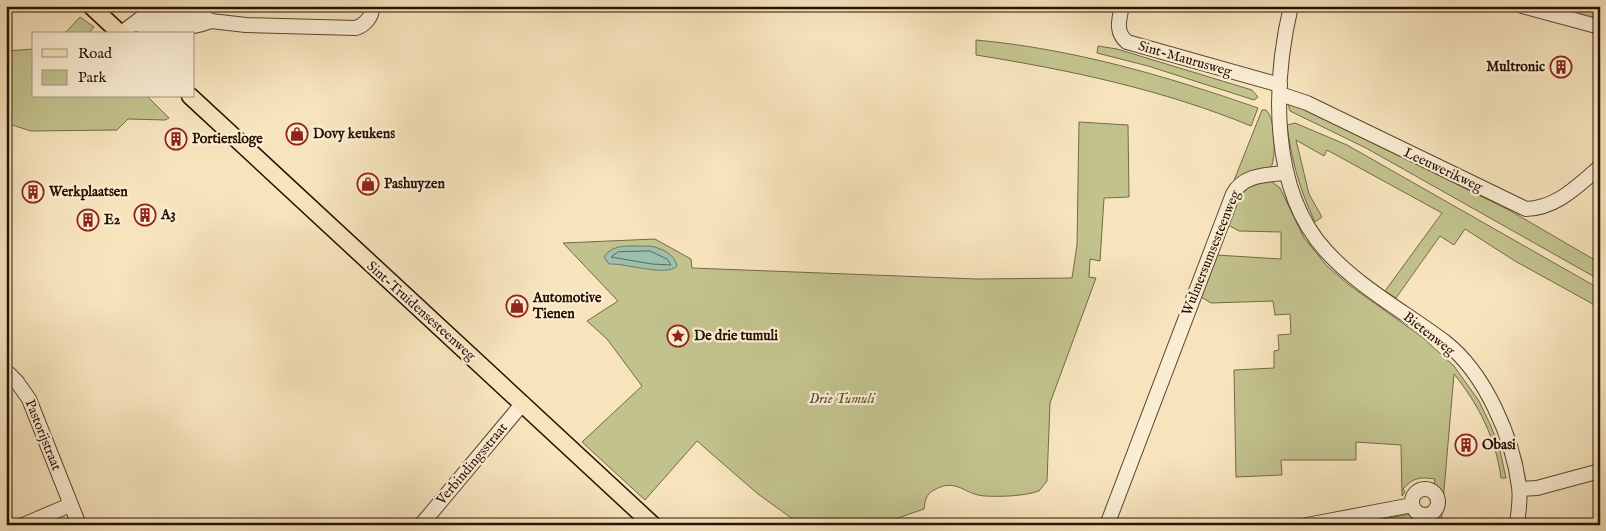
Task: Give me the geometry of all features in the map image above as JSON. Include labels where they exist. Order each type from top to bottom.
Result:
[{"type":"main road","points":[[91,6],[119,32]]},
{"type":"main road","name":"Sint-Truidensesteenweg","points":[[192,98],[653,525]]},
{"type":"street","points":[[124,32],[136,24],[154,28],[200,26],[211,21],[274,27],[356,28],[367,21],[372,11],[372,6]]},
{"type":"street","name":"Sint-Maurusweg","points":[[1122,6],[1118,28],[1120,35],[1127,42],[1280,90]]},
{"type":"street","points":[[1285,173],[1280,90],[1282,54],[1291,6]]},
{"type":"street","points":[[1522,6],[1600,28]]},
{"type":"street","name":"Leeuwerikweg","points":[[1280,90],[1526,209],[1540,209],[1554,204],[1600,167]]},
{"type":"street","name":"Bietenweg","points":[[1285,173],[1296,205],[1324,250],[1352,277],[1447,344],[1480,380],[1510,446],[1520,489],[1517,525]]},
{"type":"street","name":"Wulmersumsesteenweg","points":[[1107,525],[1233,194],[1238,185],[1244,180],[1285,173]]},
{"type":"street","name":"Pastorijstraat","points":[[6,371],[29,399],[79,525]]},
{"type":"street","name":"Verbindingsstraat","points":[[421,525],[523,403]]},
{"type":"street","points":[[1520,489],[1537,488],[1600,471]]},
{"type":"street","points":[[1306,525],[1412,504]]},
{"type":"street","points":[[23,525],[70,505]]},
{"type":"green space","points":[[1536,6],[1586,6],[1600,10],[1600,24]]},
{"type":"green space","points":[[80,17],[94,27],[90,32],[66,32]]},
{"type":"green space","points":[[976,40],[1048,50],[1119,65],[1189,85],[1258,108],[1251,126],[1218,113],[1151,92],[1046,67],[976,55]]},
{"type":"green space","points":[[1098,46],[1117,49],[1252,90],[1258,97],[1254,100],[1148,66],[1097,53]]},
{"type":"green space","points":[[32,49],[32,98],[149,98],[169,118],[165,120],[128,119],[117,130],[31,131],[6,123],[6,51]]},
{"type":"green space","points":[[1288,104],[1302,108],[1509,210],[1600,263],[1600,280],[1366,148],[1290,111]]},
{"type":"green space","points":[[1262,110],[1266,110],[1272,121],[1274,147],[1271,168],[1233,183]]},
{"type":"green space","name":"Drie Tumuli","points":[[1079,122],[1128,125],[1129,197],[1104,198],[1100,261],[1090,259],[1089,277],[1096,278],[1050,403],[1047,481],[1039,491],[1013,496],[985,496],[955,486],[942,486],[929,494],[925,501],[924,509],[878,525],[801,525],[758,494],[697,441],[645,500],[582,442],[642,386],[607,339],[587,321],[618,301],[563,243],[655,239],[691,259],[692,268],[977,279],[1072,278],[1077,245]]},
{"type":"green space","points":[[1295,123],[1347,145],[1600,289],[1600,308],[1515,261],[1465,229],[1454,245],[1440,236],[1396,298],[1385,291],[1442,213],[1327,150],[1324,156],[1296,140],[1309,194],[1322,217],[1315,222],[1300,186],[1291,151],[1287,125]]},
{"type":"green space","points":[[1271,181],[1280,188],[1304,238],[1327,266],[1349,285],[1422,337],[1454,366],[1479,401],[1499,446],[1506,478],[1501,478],[1491,436],[1479,410],[1454,374],[1441,525],[1347,525],[1411,514],[1425,520],[1438,510],[1441,502],[1434,488],[1435,479],[1421,478],[1414,480],[1403,489],[1405,492],[1402,496],[1401,445],[1356,442],[1356,460],[1281,460],[1282,475],[1236,477],[1234,370],[1274,368],[1274,351],[1279,350],[1278,335],[1291,334],[1290,314],[1275,315],[1273,301],[1211,303],[1201,297],[1216,255],[1281,259],[1281,232],[1239,231],[1226,224],[1240,193],[1252,185]]},
{"type":"water","points":[[650,246],[667,252],[676,262],[677,266],[664,270],[645,269],[609,264],[604,257],[608,252],[619,247]]},
{"type":"place","name":"Multronic","points":[[1561,67]]},
{"type":"place","name":"Dovy keukens","points":[[297,134]]},
{"type":"place","name":"Portiersloge","points":[[176,139]]},
{"type":"place","name":"Pashuyzen","points":[[368,184]]},
{"type":"place","name":"Werkplaatsen","points":[[33,192]]},
{"type":"place","name":"A3","points":[[145,215]]},
{"type":"place","name":"E2","points":[[88,220]]},
{"type":"place","name":"Automotive Tienen","points":[[517,306]]},
{"type":"place","name":"De drie tumuli","points":[[678,336]]},
{"type":"place","name":"Obasi","points":[[1466,445]]}]
